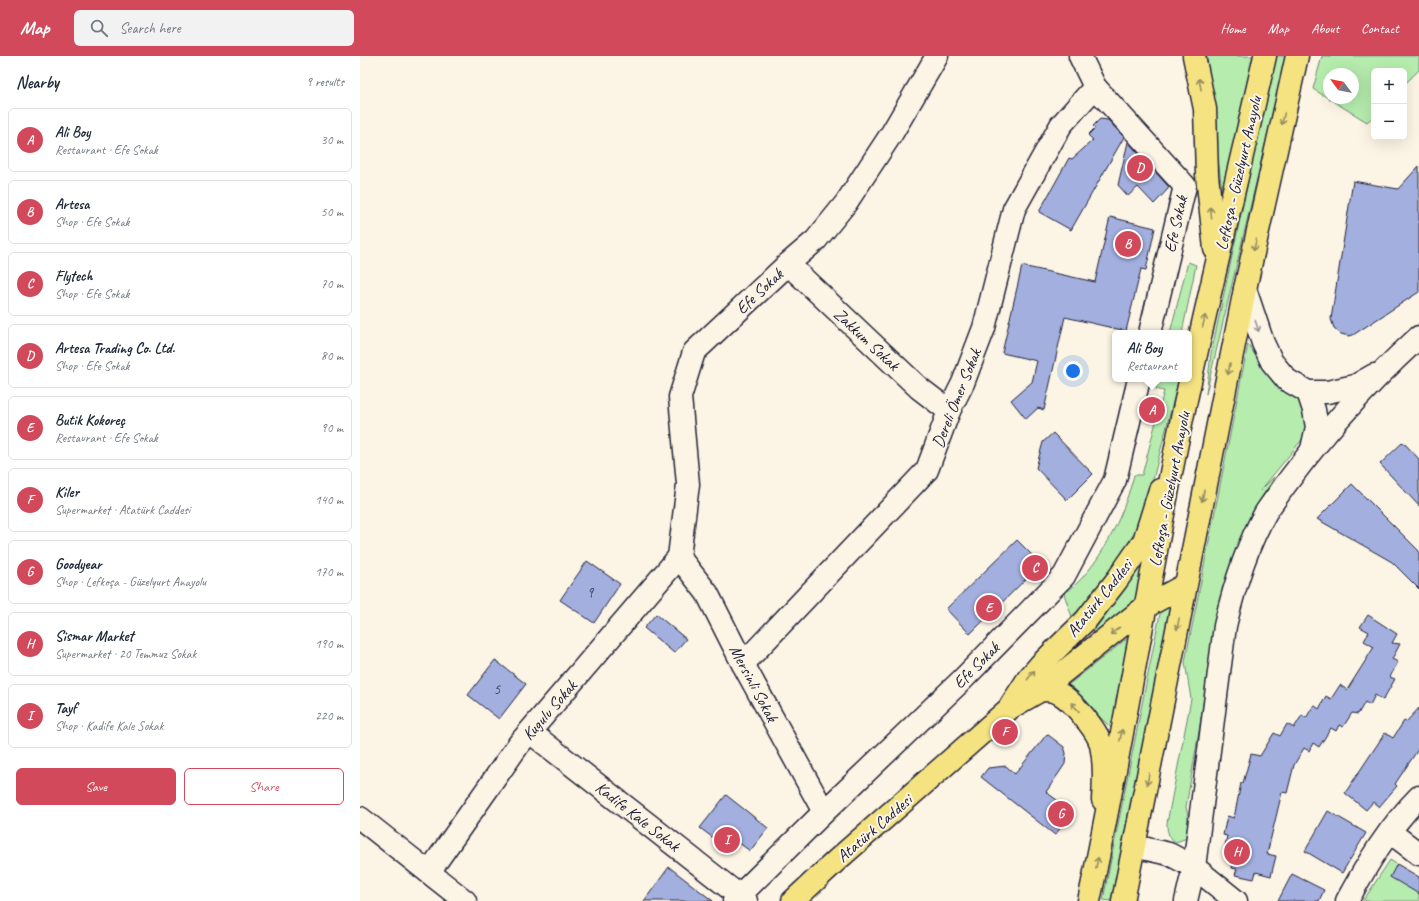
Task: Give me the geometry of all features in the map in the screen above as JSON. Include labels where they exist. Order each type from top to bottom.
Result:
[{"type":"main road","points":[[1194,56],[1205,109],[1207,175],[1217,266]]},
{"type":"main road","name":"Lefkoşa - Güzelyurt Anayolu","points":[[1192,375],[1265,56]]},
{"type":"main road","name":"Lefkoşa - Güzelyurt Anayolu","points":[[1123,901],[1245,289],[1297,56]]},
{"type":"main road","points":[[1292,81],[1307,56]]},
{"type":"main road","name":"Lefkoşa - Güzelyurt Anayolu","points":[[1089,901],[1180,428],[1191,382]]},
{"type":"main road","name":"Atatürk Caddesi","points":[[1010,708],[1028,679],[1041,664],[1086,620],[1117,580],[1144,541],[1180,428]]},
{"type":"main road","name":"Atatürk Caddesi","points":[[793,901],[837,860],[1010,708],[1041,690],[1145,607],[1185,585]]},
{"type":"main road","points":[[1041,690],[1056,692],[1073,704],[1093,728],[1101,744],[1104,770],[1102,835]]},
{"type":"street","name":"Efe Sokak","points":[[679,557],[688,484],[680,397],[694,352],[788,264],[816,240],[846,203],[892,133],[937,56]]},
{"type":"street","name":"Efe Sokak","points":[[1080,56],[1095,87],[1185,186],[1151,330]]},
{"type":"street","name":"Dereli Ömer Sokak","points":[[743,664],[928,470],[949,411],[963,383],[984,328],[1014,209],[1061,125],[1095,87]]},
{"type":"street","name":"Zakkum Sokak","points":[[788,264],[919,388],[949,411]]},
{"type":"street","points":[[1245,289],[1263,344],[1272,362],[1287,380],[1308,392],[1327,392],[1354,386],[1385,368]]},
{"type":"street","points":[[1186,901],[1194,868],[1225,626],[1231,598],[1248,550],[1259,524],[1276,498],[1332,425],[1385,368],[1419,337]]},
{"type":"street","name":"Efe Sokak","points":[[740,899],[824,812],[962,680],[1064,576],[1115,480],[1138,382]]},
{"type":"street","points":[[1308,392],[1314,410],[1317,427],[1311,452]]},
{"type":"street","name":"Mersinli Sokak","points":[[679,557],[707,593],[743,664],[824,812]]},
{"type":"street","name":"Kugulu Sokak","points":[[430,872],[519,744],[679,557]]},
{"type":"street","name":"Kadife Kale Sokak","points":[[530,732],[740,899]]},
{"type":"street","points":[[1347,901],[1369,862],[1390,832],[1419,797]]},
{"type":"street","points":[[360,818],[465,901]]},
{"type":"street","points":[[1390,832],[1419,854]]},
{"type":"street","points":[[1134,846],[1169,854],[1194,868],[1236,901]]},
{"type":"green space","points":[[1202,56],[1255,56],[1223,198],[1211,105]]},
{"type":"green space","points":[[1275,56],[1286,56],[1206,394],[1211,354]]},
{"type":"green space","points":[[1322,56],[1419,56],[1419,70],[1407,82],[1407,68],[1371,68],[1371,119],[1367,122],[1338,104],[1359,104],[1359,68],[1323,68],[1323,95],[1313,89]]},
{"type":"green space","points":[[1188,262],[1196,265],[1183,330],[1171,330]]},
{"type":"green space","points":[[1248,344],[1267,373],[1306,400],[1309,431],[1260,491],[1274,477],[1225,582],[1212,644],[1186,807],[1191,829],[1187,838],[1176,842],[1168,834],[1167,823],[1191,699],[1185,662]]},
{"type":"green space","points":[[1158,382],[1178,382],[1144,514],[1129,546],[1085,603],[1072,617],[1064,594],[1089,570],[1099,556],[1117,524],[1134,475],[1142,475],[1164,391],[1156,389]]},
{"type":"green space","points":[[1151,548],[1138,601],[1085,643],[1120,595]]},
{"type":"green space","points":[[1171,601],[1111,901],[1103,900],[1162,604]]},
{"type":"green space","points":[[1129,637],[1112,729],[1068,685]]},
{"type":"green space","points":[[1390,860],[1419,878],[1419,901],[1363,901]]},
{"type":"building","points":[[1100,119],[1108,120],[1124,137],[1071,230],[1039,212],[1069,158],[1072,159],[1093,140],[1088,135],[1095,128],[1093,126]]},
{"type":"building","points":[[1128,142],[1169,187],[1154,204],[1138,187],[1128,196],[1118,185]]},
{"type":"building","points":[[1419,166],[1419,292],[1353,335],[1349,336],[1341,334],[1334,328],[1331,319],[1353,181],[1398,189]]},
{"type":"building","points":[[1110,217],[1155,228],[1146,270],[1141,269],[1126,330],[1065,317],[1044,410],[1038,408],[1026,419],[1011,400],[1032,382],[1037,361],[1002,353],[1022,266],[1095,282]]},
{"type":"building","points":[[1053,433],[1093,474],[1067,500],[1036,468],[1043,442]]},
{"type":"building","points":[[1403,442],[1419,459],[1419,506],[1380,464]]},
{"type":"building","points":[[1352,484],[1419,551],[1419,589],[1392,562],[1317,519]]},
{"type":"building","points":[[1017,540],[1041,564],[970,634],[946,609]]},
{"type":"building","points":[[587,561],[620,584],[594,623],[560,600]]},
{"type":"building","points":[[656,614],[686,639],[674,653],[644,628]]},
{"type":"building","points":[[1368,615],[1397,634],[1392,643],[1400,644],[1392,659],[1398,662],[1390,677],[1395,679],[1383,700],[1375,695],[1370,705],[1365,702],[1358,714],[1352,713],[1343,727],[1339,725],[1336,731],[1331,728],[1319,747],[1313,743],[1309,751],[1304,748],[1294,765],[1287,793],[1282,792],[1267,854],[1276,856],[1271,876],[1256,872],[1254,879],[1235,875],[1237,869],[1231,868],[1232,860],[1229,859],[1232,848],[1225,846],[1227,836],[1223,835],[1227,816],[1234,818],[1241,783],[1243,783],[1251,754],[1260,756],[1274,733],[1280,736],[1287,724],[1294,728],[1302,715],[1306,718],[1314,705],[1319,709],[1326,696],[1331,699],[1340,685],[1347,690],[1374,647],[1364,641],[1369,632],[1360,627]]},
{"type":"building","points":[[495,660],[526,684],[499,719],[468,695]]},
{"type":"building","points":[[1419,708],[1419,748],[1395,784],[1397,786],[1379,807],[1373,802],[1366,810],[1345,793],[1385,733],[1393,738],[1404,721],[1406,722]]},
{"type":"building","points":[[1047,734],[1064,747],[1066,753],[1065,764],[1046,792],[1065,806],[1069,817],[1055,835],[981,777],[988,768],[1006,766],[1015,774]]},
{"type":"building","points":[[726,795],[768,828],[750,851],[731,837],[724,846],[700,828]]},
{"type":"building","points":[[1328,811],[1366,833],[1342,873],[1305,851]]},
{"type":"building","points":[[1397,864],[1419,877],[1419,894],[1390,877]]},
{"type":"building","points":[[669,867],[713,901],[644,901]]},
{"type":"building","points":[[1292,874],[1324,890],[1319,901],[1278,901]]},
{"type":"place","name":"Artesa Trading Co. Ltd.","points":[[1140,168]]},
{"type":"place","name":"Artesa","points":[[1128,244]]},
{"type":"place","name":"Ali Boy","points":[[1152,410]]},
{"type":"place","name":"Flytech","points":[[1035,568]]},
{"type":"place","name":"Butik Kokoreç","points":[[989,608]]},
{"type":"place","name":"Kiler","points":[[1005,732]]},
{"type":"place","name":"Goodyear","points":[[1061,814]]},
{"type":"place","name":"Tayf","points":[[727,840]]},
{"type":"place","name":"Sismar Market","points":[[1237,852]]}]
